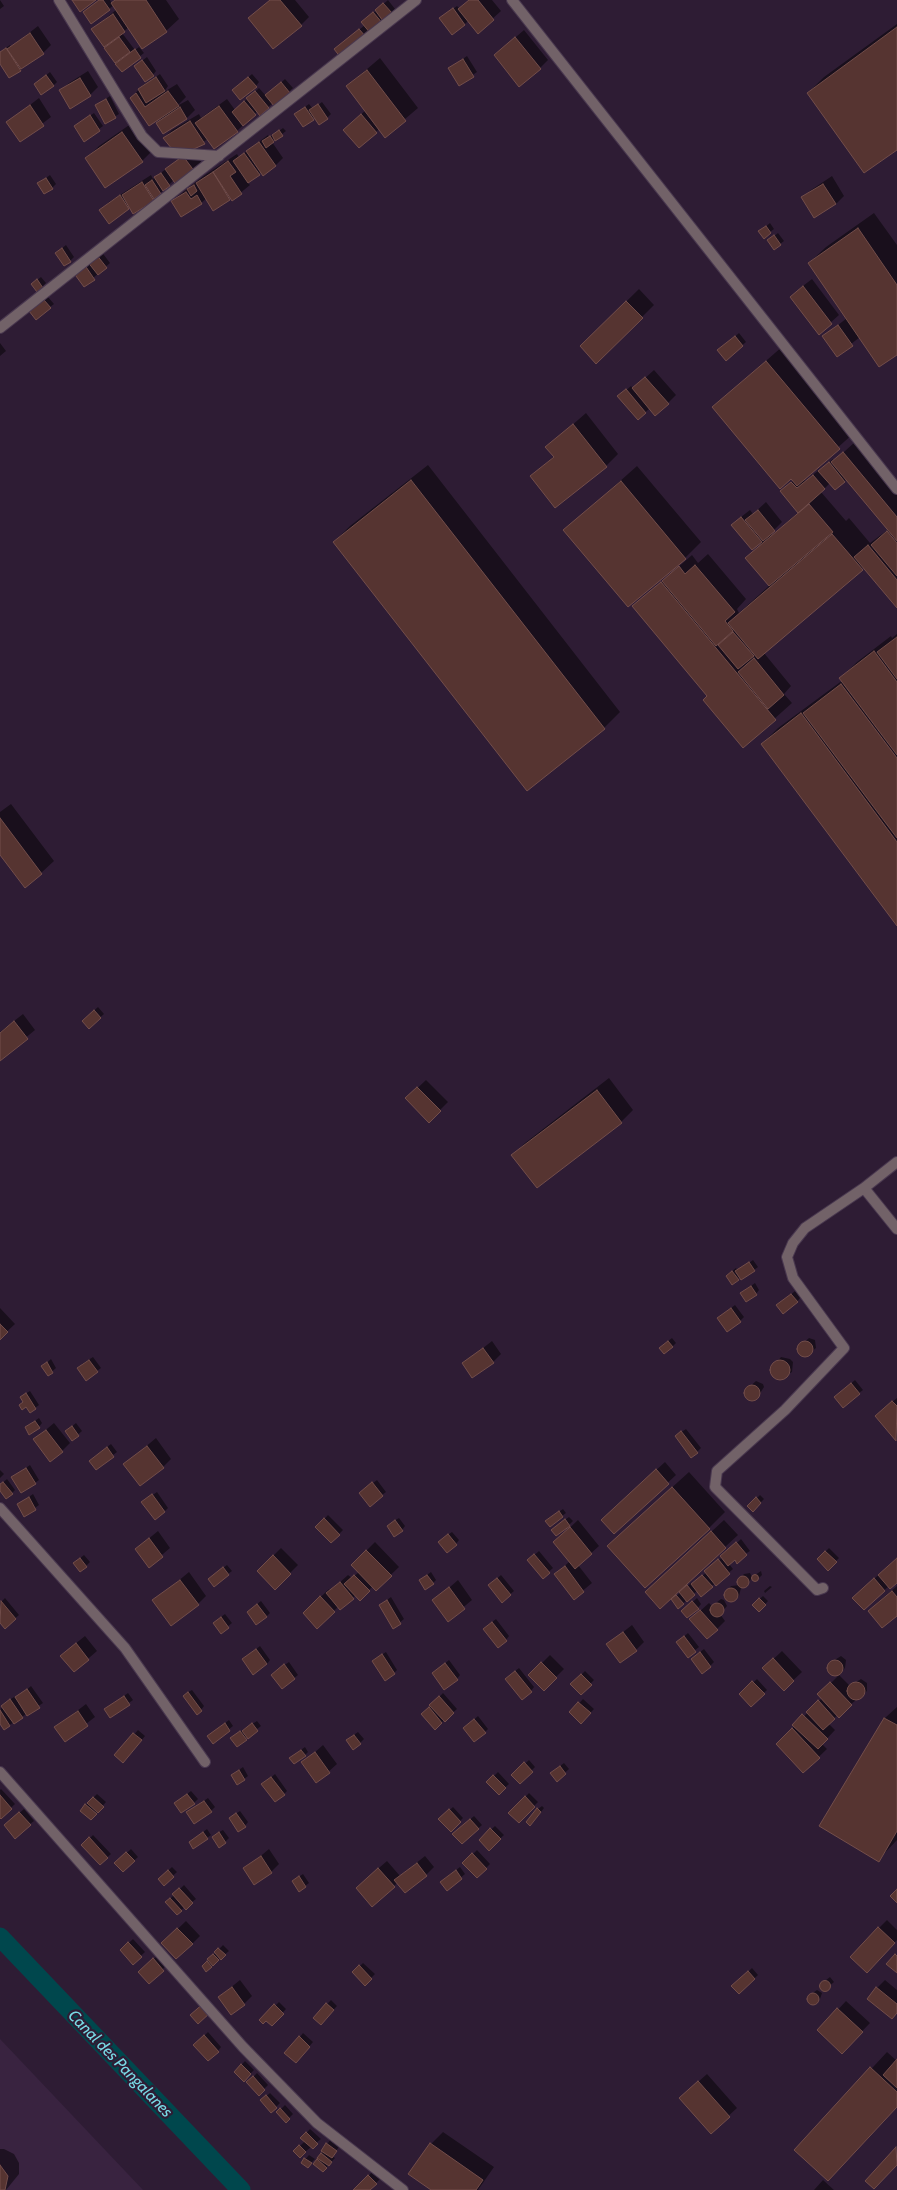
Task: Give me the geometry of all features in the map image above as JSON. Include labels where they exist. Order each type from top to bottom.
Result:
[{"type":"street","points":[[59,0],[142,136],[158,152],[219,156]]},
{"type":"street","points":[[0,328],[416,0]]},
{"type":"street","points":[[512,0],[897,489]]},
{"type":"street","points":[[823,1588],[817,1590],[715,1487],[717,1471],[786,1410],[844,1348],[793,1278],[787,1257],[793,1244],[805,1228],[864,1188],[897,1162]]},
{"type":"street","points":[[864,1188],[897,1229]]},
{"type":"street","points":[[0,1508],[125,1648],[205,1762]]},
{"type":"street","points":[[0,1772],[243,2046],[317,2123],[403,2190]]},
{"type":"shaded area","points":[[0,2039],[143,2190],[0,2190]]},
{"type":"building","points":[[72,0],[96,0],[80,12]]},
{"type":"building","points":[[99,0],[103,0],[110,10],[91,24],[83,12]]},
{"type":"building","points":[[115,0],[146,0],[167,32],[142,49],[111,3]]},
{"type":"building","points":[[270,0],[280,0],[302,26],[273,49],[248,18]]},
{"type":"building","points":[[469,0],[478,0],[494,20],[478,34],[458,9]]},
{"type":"building","points":[[383,3],[392,13],[383,21],[375,10]]},
{"type":"building","points":[[453,8],[465,25],[452,35],[439,18]]},
{"type":"building","points":[[373,12],[383,24],[371,34],[361,22]]},
{"type":"building","points":[[113,14],[125,32],[104,47],[91,29]]},
{"type":"building","points":[[897,27],[897,150],[864,173],[807,93]]},
{"type":"building","points":[[359,29],[366,37],[341,58],[334,49]]},
{"type":"building","points":[[30,33],[44,54],[21,69],[7,49]]},
{"type":"building","points":[[119,37],[130,52],[115,63],[104,48]]},
{"type":"building","points":[[515,37],[541,69],[519,87],[494,55]]},
{"type":"building","points":[[6,48],[21,71],[9,78],[0,64],[0,52]]},
{"type":"building","points":[[135,49],[141,58],[122,72],[115,64]]},
{"type":"building","points":[[463,59],[474,77],[459,86],[448,68]]},
{"type":"building","points":[[142,60],[154,76],[145,82],[134,66]]},
{"type":"building","points":[[367,70],[406,121],[385,138],[346,86]]},
{"type":"building","points":[[46,75],[54,86],[41,95],[34,84]]},
{"type":"building","points":[[156,77],[165,91],[146,103],[138,89]]},
{"type":"building","points":[[248,77],[257,87],[240,100],[232,90]]},
{"type":"building","points":[[80,78],[91,96],[70,109],[59,90]]},
{"type":"building","points":[[281,82],[290,93],[274,106],[265,95]]},
{"type":"building","points":[[168,91],[179,106],[149,126],[130,98],[136,93],[145,107]]},
{"type":"building","points":[[255,91],[269,108],[260,116],[246,98]]},
{"type":"building","points":[[106,99],[116,118],[105,124],[95,105]]},
{"type":"building","points":[[244,101],[256,115],[243,126],[232,112]]},
{"type":"building","points":[[318,104],[328,119],[319,125],[309,110]]},
{"type":"building","points":[[30,105],[44,126],[20,142],[6,122]]},
{"type":"building","points":[[219,106],[238,132],[214,149],[195,123]]},
{"type":"building","points":[[180,107],[187,119],[163,134],[156,123]]},
{"type":"building","points":[[305,107],[314,120],[303,127],[294,114]]},
{"type":"building","points":[[361,114],[377,133],[359,148],[343,130]]},
{"type":"building","points":[[90,115],[100,131],[84,142],[74,126]]},
{"type":"building","points":[[190,121],[205,144],[187,152],[172,149],[163,138]]},
{"type":"building","points":[[279,130],[283,136],[275,141],[272,135]]},
{"type":"building","points":[[122,132],[143,162],[105,188],[85,158]]},
{"type":"building","points":[[270,136],[274,142],[266,148],[262,141]]},
{"type":"building","points":[[259,142],[276,166],[263,176],[246,151]]},
{"type":"building","points":[[244,153],[260,175],[248,183],[233,161]]},
{"type":"building","points":[[183,156],[195,172],[177,186],[165,169]]},
{"type":"building","points":[[228,161],[236,172],[230,176],[242,194],[232,201],[213,172]]},
{"type":"building","points":[[213,172],[230,200],[213,211],[196,183]]},
{"type":"building","points":[[161,173],[170,186],[163,191],[154,177]]},
{"type":"building","points":[[46,178],[53,189],[44,194],[37,183]]},
{"type":"building","points":[[152,180],[161,194],[154,199],[145,185]]},
{"type":"building","points":[[142,182],[154,201],[133,214],[122,195]]},
{"type":"building","points":[[823,184],[836,204],[814,218],[801,197]]},
{"type":"building","points":[[194,185],[197,191],[191,196],[187,189]]},
{"type":"building","points":[[186,192],[191,199],[197,195],[202,204],[181,217],[171,201]]},
{"type":"building","points":[[120,195],[129,209],[109,224],[99,210]]},
{"type":"building","points":[[766,226],[771,233],[764,239],[758,231]]},
{"type":"building","points":[[858,228],[897,285],[897,355],[879,367],[808,263]]},
{"type":"building","points":[[774,235],[781,245],[774,250],[767,240]]},
{"type":"building","points":[[62,248],[71,262],[64,266],[55,253]]},
{"type":"building","points":[[96,254],[107,268],[98,275],[87,261]]},
{"type":"building","points":[[84,264],[95,280],[84,287],[73,272]]},
{"type":"building","points":[[37,279],[43,288],[37,292],[31,284]]},
{"type":"building","points":[[803,286],[832,324],[819,335],[790,297]]},
{"type":"building","points":[[44,300],[51,308],[36,320],[29,311]]},
{"type":"building","points":[[626,301],[643,318],[596,364],[580,346]]},
{"type":"building","points":[[838,325],[853,346],[837,357],[822,336]]},
{"type":"building","points":[[735,336],[743,346],[726,361],[717,350]]},
{"type":"building","points":[[766,361],[840,449],[797,486],[791,479],[780,489],[712,407]]},
{"type":"building","points":[[645,377],[669,404],[655,416],[632,388]]},
{"type":"building","points":[[626,389],[646,413],[638,420],[617,396]]},
{"type":"building","points":[[573,424],[607,467],[555,508],[530,476],[554,457],[545,447]]},
{"type":"building","points":[[843,452],[897,517],[897,541],[831,462]]},
{"type":"building","points":[[829,462],[845,482],[835,490],[818,471]]},
{"type":"building","points":[[813,475],[825,489],[798,513],[780,491],[791,482],[797,488]]},
{"type":"building","points":[[411,480],[605,729],[527,791],[333,542]]},
{"type":"building","points":[[621,481],[686,559],[628,607],[563,530]]},
{"type":"building","points":[[809,504],[833,532],[769,586],[745,558]]},
{"type":"building","points":[[758,510],[775,531],[763,541],[745,520]]},
{"type":"building","points":[[741,517],[762,542],[752,550],[731,525]]},
{"type":"building","points":[[887,531],[897,543],[897,576],[871,545]]},
{"type":"building","points":[[832,534],[863,570],[758,659],[728,623]]},
{"type":"building","points":[[868,545],[897,580],[897,608],[854,557]]},
{"type":"building","points":[[695,565],[735,612],[725,621],[733,631],[716,646],[662,581],[679,566],[685,574]]},
{"type":"building","points":[[661,582],[776,720],[743,748],[703,700],[707,696],[632,606]]},
{"type":"building","points":[[733,632],[754,656],[738,669],[718,645]]},
{"type":"building","points":[[897,637],[897,679],[877,652]]},
{"type":"building","points":[[874,651],[897,682],[897,755],[839,678]]},
{"type":"building","points":[[754,658],[784,695],[768,709],[738,672]]},
{"type":"building","points":[[841,684],[897,758],[897,838],[803,713]]},
{"type":"building","points":[[801,713],[897,842],[897,926],[761,744]]},
{"type":"building","points":[[0,818],[42,874],[25,888],[0,855]]},
{"type":"building","points":[[94,1010],[101,1018],[89,1029],[82,1021]]},
{"type":"building","points":[[14,1021],[28,1039],[0,1061],[0,1033]]},
{"type":"building","points":[[417,1087],[441,1111],[429,1123],[405,1098]]},
{"type":"building","points":[[597,1090],[622,1123],[537,1188],[511,1155]]},
{"type":"building","points":[[749,1262],[755,1271],[741,1280],[735,1271]]},
{"type":"building","points":[[732,1271],[739,1280],[732,1285],[726,1276]]},
{"type":"building","points":[[751,1286],[757,1295],[746,1302],[740,1293]]},
{"type":"building","points":[[791,1294],[798,1302],[783,1314],[776,1305]]},
{"type":"building","points":[[731,1308],[741,1322],[727,1332],[717,1318]]},
{"type":"building","points":[[0,1324],[8,1332],[0,1340]]},
{"type":"building","points":[[668,1341],[673,1347],[664,1354],[659,1348]]},
{"type":"building","points":[[802,1341],[808,1341],[813,1346],[811,1355],[802,1357],[797,1352],[797,1346]]},
{"type":"building","points":[[483,1348],[494,1363],[472,1378],[462,1363]]},
{"type":"building","points":[[89,1360],[98,1372],[86,1381],[77,1368]]},
{"type":"building","points":[[780,1360],[787,1363],[790,1370],[787,1377],[780,1380],[773,1377],[770,1370],[773,1363]]},
{"type":"building","points":[[47,1362],[53,1373],[48,1376],[41,1366]]},
{"type":"building","points":[[851,1383],[860,1394],[843,1408],[834,1397]]},
{"type":"building","points":[[749,1385],[755,1385],[760,1390],[758,1399],[749,1401],[744,1396],[744,1390]]},
{"type":"building","points":[[26,1393],[36,1409],[30,1413],[26,1407],[22,1410],[19,1405],[23,1402],[20,1397]]},
{"type":"building","points":[[892,1401],[897,1406],[896,1441],[875,1416]]},
{"type":"building","points":[[35,1421],[40,1428],[29,1435],[25,1427]]},
{"type":"building","points":[[72,1426],[79,1436],[72,1441],[65,1431]]},
{"type":"building","points":[[46,1430],[63,1452],[50,1462],[33,1439]]},
{"type":"building","points":[[681,1431],[698,1453],[691,1458],[675,1436]]},
{"type":"building","points":[[147,1446],[164,1468],[140,1486],[123,1464]]},
{"type":"building","points":[[107,1447],[114,1457],[96,1470],[89,1461]]},
{"type":"building","points":[[26,1468],[36,1484],[21,1493],[11,1477]]},
{"type":"building","points":[[656,1469],[669,1484],[614,1534],[601,1520]]},
{"type":"building","points":[[3,1482],[13,1494],[6,1499],[0,1491],[0,1484]]},
{"type":"building","points":[[372,1482],[383,1496],[370,1507],[359,1493]]},
{"type":"building","points":[[672,1487],[710,1529],[645,1588],[607,1546]]},
{"type":"building","points":[[152,1494],[165,1512],[155,1520],[141,1502]]},
{"type":"building","points":[[29,1497],[36,1510],[24,1517],[17,1504]]},
{"type":"building","points":[[756,1497],[761,1503],[753,1512],[747,1506]]},
{"type":"building","points":[[559,1511],[563,1517],[550,1527],[545,1521]]},
{"type":"building","points":[[324,1518],[340,1535],[331,1543],[315,1527]]},
{"type":"building","points":[[565,1519],[570,1526],[556,1536],[551,1530]]},
{"type":"building","points":[[395,1520],[403,1531],[394,1537],[387,1526]]},
{"type":"building","points":[[570,1527],[592,1554],[575,1569],[553,1542]]},
{"type":"building","points":[[711,1531],[726,1548],[660,1609],[645,1592]]},
{"type":"building","points":[[448,1534],[457,1545],[447,1553],[438,1542]]},
{"type":"building","points":[[149,1538],[163,1557],[149,1568],[135,1549]]},
{"type":"building","points":[[736,1542],[747,1555],[737,1564],[735,1560],[728,1566],[720,1556]]},
{"type":"building","points":[[366,1550],[392,1576],[376,1591],[351,1565]]},
{"type":"building","points":[[825,1551],[837,1562],[828,1571],[817,1559]]},
{"type":"building","points":[[534,1554],[550,1573],[543,1579],[527,1560]]},
{"type":"building","points":[[273,1555],[291,1574],[275,1590],[257,1571]]},
{"type":"building","points":[[80,1558],[87,1567],[80,1572],[73,1563]]},
{"type":"building","points":[[897,1558],[897,1583],[890,1589],[878,1575]]},
{"type":"building","points":[[718,1559],[730,1574],[716,1586],[704,1571]]},
{"type":"building","points":[[565,1566],[584,1592],[574,1600],[554,1574]]},
{"type":"building","points":[[223,1567],[229,1575],[214,1587],[208,1579]]},
{"type":"building","points":[[755,1574],[759,1578],[755,1582],[751,1578]]},
{"type":"building","points":[[354,1575],[370,1591],[360,1601],[344,1584]]},
{"type":"building","points":[[427,1575],[434,1584],[425,1590],[419,1580]]},
{"type":"building","points":[[702,1575],[713,1587],[701,1597],[691,1584]]},
{"type":"building","points":[[741,1576],[745,1576],[749,1582],[745,1588],[741,1588],[737,1584],[737,1580]]},
{"type":"building","points":[[497,1578],[511,1595],[502,1603],[488,1585]]},
{"type":"building","points":[[874,1578],[885,1591],[864,1610],[852,1598]]},
{"type":"building","points":[[180,1580],[199,1605],[171,1626],[152,1600]]},
{"type":"building","points":[[340,1582],[354,1599],[340,1610],[326,1593]]},
{"type":"building","points":[[687,1585],[695,1595],[687,1602],[679,1592]]},
{"type":"building","points":[[449,1587],[465,1609],[448,1622],[432,1600]]},
{"type":"building","points":[[728,1588],[734,1588],[738,1595],[734,1602],[728,1602],[724,1598],[724,1592]]},
{"type":"building","points":[[892,1591],[897,1597],[897,1616],[882,1628],[868,1611]]},
{"type":"building","points":[[676,1595],[684,1604],[678,1609],[671,1599]]},
{"type":"building","points":[[320,1596],[335,1612],[317,1629],[303,1613]]},
{"type":"building","points":[[759,1598],[766,1605],[759,1612],[752,1605]]},
{"type":"building","points":[[387,1600],[401,1624],[393,1629],[379,1605]]},
{"type":"building","points":[[1,1601],[16,1619],[5,1629],[0,1623]]},
{"type":"building","points":[[692,1601],[699,1609],[687,1618],[681,1611]]},
{"type":"building","points":[[714,1603],[720,1603],[724,1610],[720,1617],[714,1617],[710,1613],[710,1607]]},
{"type":"building","points":[[257,1604],[267,1617],[256,1625],[247,1612]]},
{"type":"building","points":[[700,1610],[718,1630],[707,1639],[689,1619]]},
{"type":"building","points":[[221,1617],[229,1628],[221,1634],[213,1623]]},
{"type":"building","points":[[492,1622],[507,1641],[498,1648],[483,1629]]},
{"type":"building","points":[[623,1632],[637,1651],[620,1663],[606,1644]]},
{"type":"building","points":[[684,1636],[696,1652],[688,1658],[676,1642]]},
{"type":"building","points":[[76,1643],[89,1660],[74,1672],[60,1656]]},
{"type":"building","points":[[256,1649],[267,1664],[253,1675],[242,1659]]},
{"type":"building","points":[[700,1652],[711,1667],[702,1674],[691,1659]]},
{"type":"building","points":[[382,1654],[395,1674],[385,1681],[372,1661]]},
{"type":"building","points":[[773,1658],[794,1681],[784,1691],[762,1668]]},
{"type":"building","points":[[832,1660],[838,1660],[843,1665],[841,1674],[832,1676],[827,1671],[827,1665]]},
{"type":"building","points":[[541,1662],[557,1678],[544,1691],[528,1675]]},
{"type":"building","points":[[445,1663],[458,1680],[444,1690],[432,1673]]},
{"type":"building","points":[[284,1664],[295,1679],[282,1689],[271,1675]]},
{"type":"building","points":[[515,1671],[532,1692],[522,1700],[505,1679]]},
{"type":"building","points":[[581,1674],[592,1685],[581,1695],[570,1684]]},
{"type":"building","points":[[752,1681],[765,1694],[751,1707],[739,1694]]},
{"type":"building","points":[[830,1682],[852,1705],[839,1718],[817,1694]]},
{"type":"building","points":[[856,1682],[862,1685],[865,1691],[862,1697],[856,1700],[850,1697],[847,1691],[850,1685]]},
{"type":"building","points":[[27,1689],[40,1708],[27,1716],[15,1697]]},
{"type":"building","points":[[188,1692],[202,1711],[197,1715],[183,1696]]},
{"type":"building","points":[[124,1696],[130,1705],[110,1718],[104,1709]]},
{"type":"building","points":[[439,1696],[454,1713],[445,1722],[429,1705]]},
{"type":"building","points":[[10,1699],[23,1718],[14,1724],[1,1706]]},
{"type":"building","points":[[818,1700],[835,1719],[823,1730],[806,1712]]},
{"type":"building","points":[[578,1702],[591,1713],[581,1724],[569,1712]]},
{"type":"building","points":[[429,1707],[442,1723],[435,1730],[421,1714]]},
{"type":"building","points":[[0,1710],[10,1726],[4,1730],[0,1724]]},
{"type":"building","points":[[78,1711],[88,1726],[65,1742],[54,1727]]},
{"type":"building","points":[[802,1714],[828,1739],[818,1749],[792,1725]]},
{"type":"building","points":[[884,1718],[897,1725],[897,1831],[879,1862],[819,1826]]},
{"type":"building","points":[[474,1719],[486,1733],[474,1742],[463,1728]]},
{"type":"building","points":[[225,1723],[230,1731],[213,1744],[207,1736]]},
{"type":"building","points":[[252,1723],[258,1731],[248,1739],[242,1731]]},
{"type":"building","points":[[792,1728],[820,1758],[803,1773],[776,1744]]},
{"type":"building","points":[[240,1731],[247,1740],[237,1747],[230,1738]]},
{"type":"building","points":[[133,1733],[142,1740],[123,1763],[114,1755]]},
{"type":"building","points":[[354,1735],[361,1744],[353,1750],[346,1740]]},
{"type":"building","points":[[301,1750],[306,1756],[294,1764],[289,1758]]},
{"type":"building","points":[[315,1752],[330,1773],[316,1783],[301,1762]]},
{"type":"building","points":[[524,1762],[533,1772],[520,1784],[511,1775]]},
{"type":"building","points":[[560,1766],[566,1774],[557,1782],[550,1773]]},
{"type":"building","points":[[239,1770],[245,1780],[237,1785],[231,1775]]},
{"type":"building","points":[[493,1775],[506,1788],[499,1795],[486,1782]]},
{"type":"building","points":[[271,1777],[285,1795],[275,1802],[261,1784]]},
{"type":"building","points":[[187,1794],[195,1804],[181,1813],[174,1803]]},
{"type":"building","points":[[0,1795],[12,1809],[1,1819],[0,1818]]},
{"type":"building","points":[[525,1796],[535,1807],[519,1823],[508,1813]]},
{"type":"building","points":[[93,1797],[104,1807],[98,1813],[87,1803]]},
{"type":"building","points":[[204,1801],[212,1812],[194,1824],[186,1812]]},
{"type":"building","points":[[85,1804],[97,1814],[91,1820],[80,1811]]},
{"type":"building","points":[[537,1808],[541,1812],[530,1826],[526,1822]]},
{"type":"building","points":[[449,1809],[461,1822],[451,1832],[438,1819]]},
{"type":"building","points":[[19,1812],[31,1825],[15,1839],[4,1825]]},
{"type":"building","points":[[236,1813],[246,1827],[238,1832],[229,1818]]},
{"type":"building","points":[[470,1819],[479,1829],[462,1844],[452,1834]]},
{"type":"building","points":[[490,1828],[501,1839],[489,1851],[479,1840]]},
{"type":"building","points":[[203,1832],[208,1839],[193,1849],[189,1842]]},
{"type":"building","points":[[219,1832],[226,1843],[219,1848],[212,1837]]},
{"type":"building","points":[[89,1837],[108,1858],[100,1865],[81,1845]]},
{"type":"building","points":[[126,1852],[135,1861],[123,1872],[114,1863]]},
{"type":"building","points":[[472,1853],[487,1869],[477,1878],[462,1863]]},
{"type":"building","points":[[261,1856],[272,1873],[254,1885],[243,1868]]},
{"type":"building","points":[[417,1863],[427,1876],[405,1893],[394,1880]]},
{"type":"building","points":[[378,1868],[395,1887],[372,1907],[356,1888]]},
{"type":"building","points":[[168,1870],[174,1877],[164,1886],[158,1879]]},
{"type":"building","points":[[456,1870],[462,1879],[447,1891],[440,1882]]},
{"type":"building","points":[[299,1876],[306,1887],[299,1892],[292,1881]]},
{"type":"building","points":[[179,1888],[193,1903],[186,1910],[172,1894]]},
{"type":"building","points":[[897,1889],[897,1903],[890,1896]]},
{"type":"building","points":[[170,1898],[182,1911],[177,1915],[165,1902]]},
{"type":"building","points":[[878,1927],[895,1943],[867,1973],[850,1957]]},
{"type":"building","points":[[177,1928],[193,1944],[176,1959],[161,1943]]},
{"type":"building","points":[[128,1942],[142,1957],[133,1965],[120,1950]]},
{"type":"building","points":[[218,1948],[226,1955],[221,1960],[214,1952]]},
{"type":"building","points":[[213,1954],[219,1960],[213,1966],[207,1959]]},
{"type":"building","points":[[895,1954],[897,1956],[897,1973],[886,1964]]},
{"type":"building","points":[[153,1958],[164,1971],[149,1984],[138,1972]]},
{"type":"building","points":[[207,1961],[212,1967],[206,1972],[202,1966]]},
{"type":"building","points":[[359,1965],[372,1979],[365,1986],[352,1972]]},
{"type":"building","points":[[748,1971],[755,1979],[739,1994],[731,1986]]},
{"type":"building","points":[[825,1980],[831,1986],[825,1992],[819,1986]]},
{"type":"building","points":[[232,1987],[245,2005],[231,2015],[218,1997]]},
{"type":"building","points":[[876,1987],[897,2004],[897,2013],[892,2019],[867,1999]]},
{"type":"building","points":[[811,1993],[815,1993],[819,1999],[815,2005],[811,2005],[807,2001],[807,1997]]},
{"type":"building","points":[[204,2003],[211,2012],[198,2024],[190,2015]]},
{"type":"building","points":[[326,2003],[334,2010],[321,2025],[313,2018]]},
{"type":"building","points":[[274,2004],[284,2014],[272,2026],[266,2021],[263,2024],[259,2020]]},
{"type":"building","points":[[837,2008],[863,2032],[842,2054],[817,2030]]},
{"type":"building","points":[[204,2035],[219,2052],[208,2061],[193,2045]]},
{"type":"building","points":[[299,2036],[310,2047],[296,2063],[284,2053]]},
{"type":"building","points":[[897,2059],[897,2088],[883,2075]]},
{"type":"building","points":[[241,2064],[251,2074],[244,2082],[234,2072]]},
{"type":"building","points":[[870,2067],[897,2092],[897,2107],[828,2181],[794,2150]]},
{"type":"building","points":[[253,2076],[265,2090],[259,2096],[246,2082]]},
{"type":"building","points":[[698,2081],[730,2117],[711,2134],[679,2098]]},
{"type":"building","points":[[266,2095],[277,2108],[271,2113],[260,2100]]},
{"type":"building","points":[[280,2108],[290,2119],[286,2123],[276,2112]]},
{"type":"building","points":[[306,2132],[318,2144],[313,2149],[300,2138]]},
{"type":"building","points":[[326,2143],[337,2151],[332,2158],[321,2151]]},
{"type":"building","points":[[430,2143],[483,2180],[476,2190],[431,2190],[408,2174]]},
{"type":"building","points":[[299,2145],[306,2152],[300,2158],[293,2151]]},
{"type":"building","points":[[896,2147],[897,2165],[874,2189],[865,2181]]},
{"type":"building","points":[[321,2153],[332,2162],[329,2166],[317,2158]]},
{"type":"building","points":[[304,2158],[312,2163],[308,2168],[301,2163]]},
{"type":"building","points":[[317,2159],[327,2168],[323,2172],[313,2164]]},
{"type":"building","points":[[0,2165],[8,2176],[5,2190],[0,2190]]},
{"type":"building","points":[[368,2175],[377,2184],[370,2190],[353,2190]]},
{"type":"waterway","name":"Canal des Pangalanes","points":[[0,1937],[241,2190]]}]
